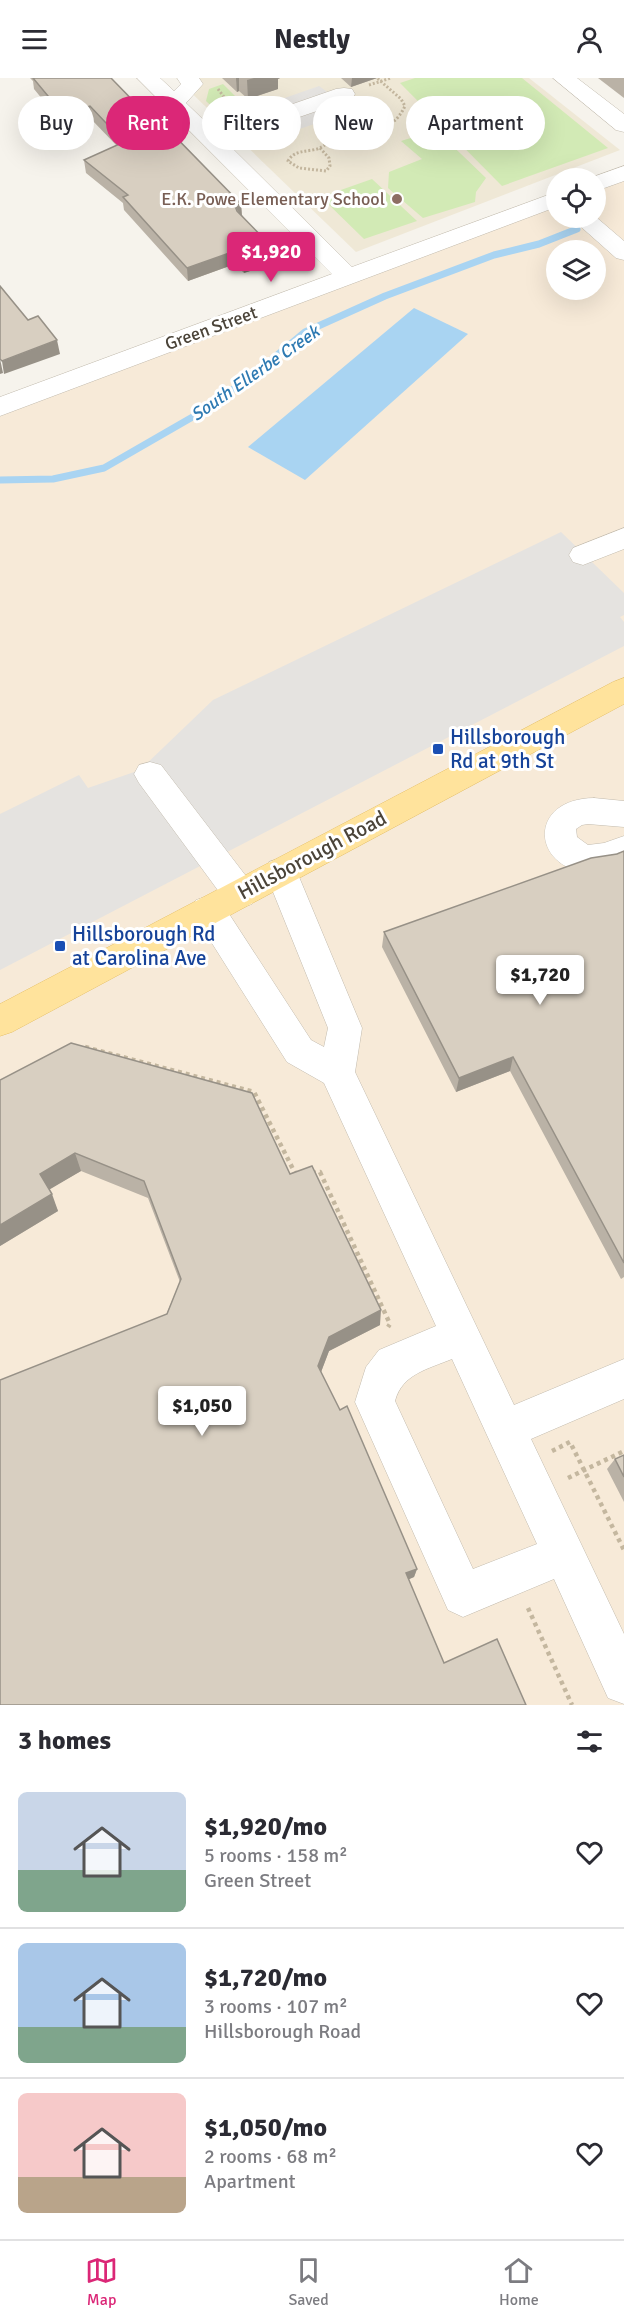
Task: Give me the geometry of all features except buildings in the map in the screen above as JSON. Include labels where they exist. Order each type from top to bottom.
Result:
[{"type":"main road","name":"Hillsborough Road","points":[[0,1021],[624,690]]},
{"type":"street","points":[[148,78],[166,96]]},
{"type":"street","points":[[181,96],[192,84],[188,78]]},
{"type":"street","points":[[564,78],[622,121]]},
{"type":"street","points":[[301,109],[344,94]]},
{"type":"street","points":[[190,120],[202,131]]},
{"type":"street","points":[[221,150],[348,277]]},
{"type":"street","points":[[606,180],[624,173]]},
{"type":"street","name":"Green Street","points":[[0,407],[546,203]]},
{"type":"street","points":[[595,228],[624,253]]},
{"type":"street","points":[[583,555],[624,538]]},
{"type":"street","points":[[150,774],[240,894]]},
{"type":"street","points":[[624,813],[576,813],[564,820],[559,831],[561,844],[571,854],[585,859],[610,855],[624,849]]},
{"type":"street","points":[[280,872],[345,1028],[337,1072],[461,1335],[518,1423],[564,1554],[624,1682]]},
{"type":"street","points":[[208,910],[299,1051],[337,1072]]},
{"type":"street","points":[[461,1335],[393,1364],[380,1381],[375,1402],[464,1595],[564,1554]]},
{"type":"street","points":[[518,1423],[624,1379]]},
{"type":"path","points":[[377,78],[401,99],[405,106],[399,118],[394,122]]},
{"type":"path","points":[[320,148],[329,158],[330,166],[326,171],[299,168],[288,161],[299,151],[320,148]]},
{"type":"path","points":[[85,1047],[254,1092],[295,1173],[320,1172],[390,1324],[383,1332]]},
{"type":"path","points":[[518,1423],[548,1453],[570,1442],[624,1550]]},
{"type":"path","points":[[559,1482],[624,1451]]},
{"type":"path","points":[[528,1607],[572,1705]]},
{"type":"shaded area","name":"E.K. Powe Elementary School","points":[[176,78],[529,78],[620,150],[573,168],[546,168],[546,179],[356,252],[250,150],[301,150],[301,96],[202,96],[202,103]]},
{"type":"shaded area","points":[[319,86],[330,94],[334,93],[338,96],[313,96],[313,124],[301,129],[301,96],[291,96]]},
{"type":"shaded area","points":[[624,173],[624,1705],[0,1705],[0,407],[546,202],[546,228],[606,228],[606,179]]},
{"type":"shaded area","points":[[561,532],[624,593],[624,615],[620,617],[624,622],[624,646],[0,970],[0,814],[79,775],[88,788],[140,770],[213,700]]},
{"type":"green space","points":[[415,78],[522,78],[544,96],[413,96],[400,83]]},
{"type":"green space","points":[[223,84],[235,96],[207,96],[209,89]]},
{"type":"green space","points":[[545,97],[608,148],[552,168],[546,168],[546,170],[502,186],[466,150],[545,150]]},
{"type":"green space","points":[[412,150],[457,150],[486,178],[476,192],[475,202],[423,218],[388,188],[389,172],[422,159]]},
{"type":"green space","points":[[372,179],[417,221],[364,239],[321,197]]},
{"type":"water","points":[[414,308],[468,334],[305,480],[248,447]]},
{"type":"waterway","name":"South Ellerbe Creek","points":[[0,480],[53,479],[104,468],[196,415],[252,376],[305,332],[385,296],[494,255],[539,244],[577,229]]},
{"type":"place","name":"E.K. Powe Elementary School","points":[[397,199]]},
{"type":"place","name":"Hillsborough Rd at 9th St","points":[[438,749]]},
{"type":"place","name":"Hillsborough Rd at Carolina Ave","points":[[60,946]]}]
